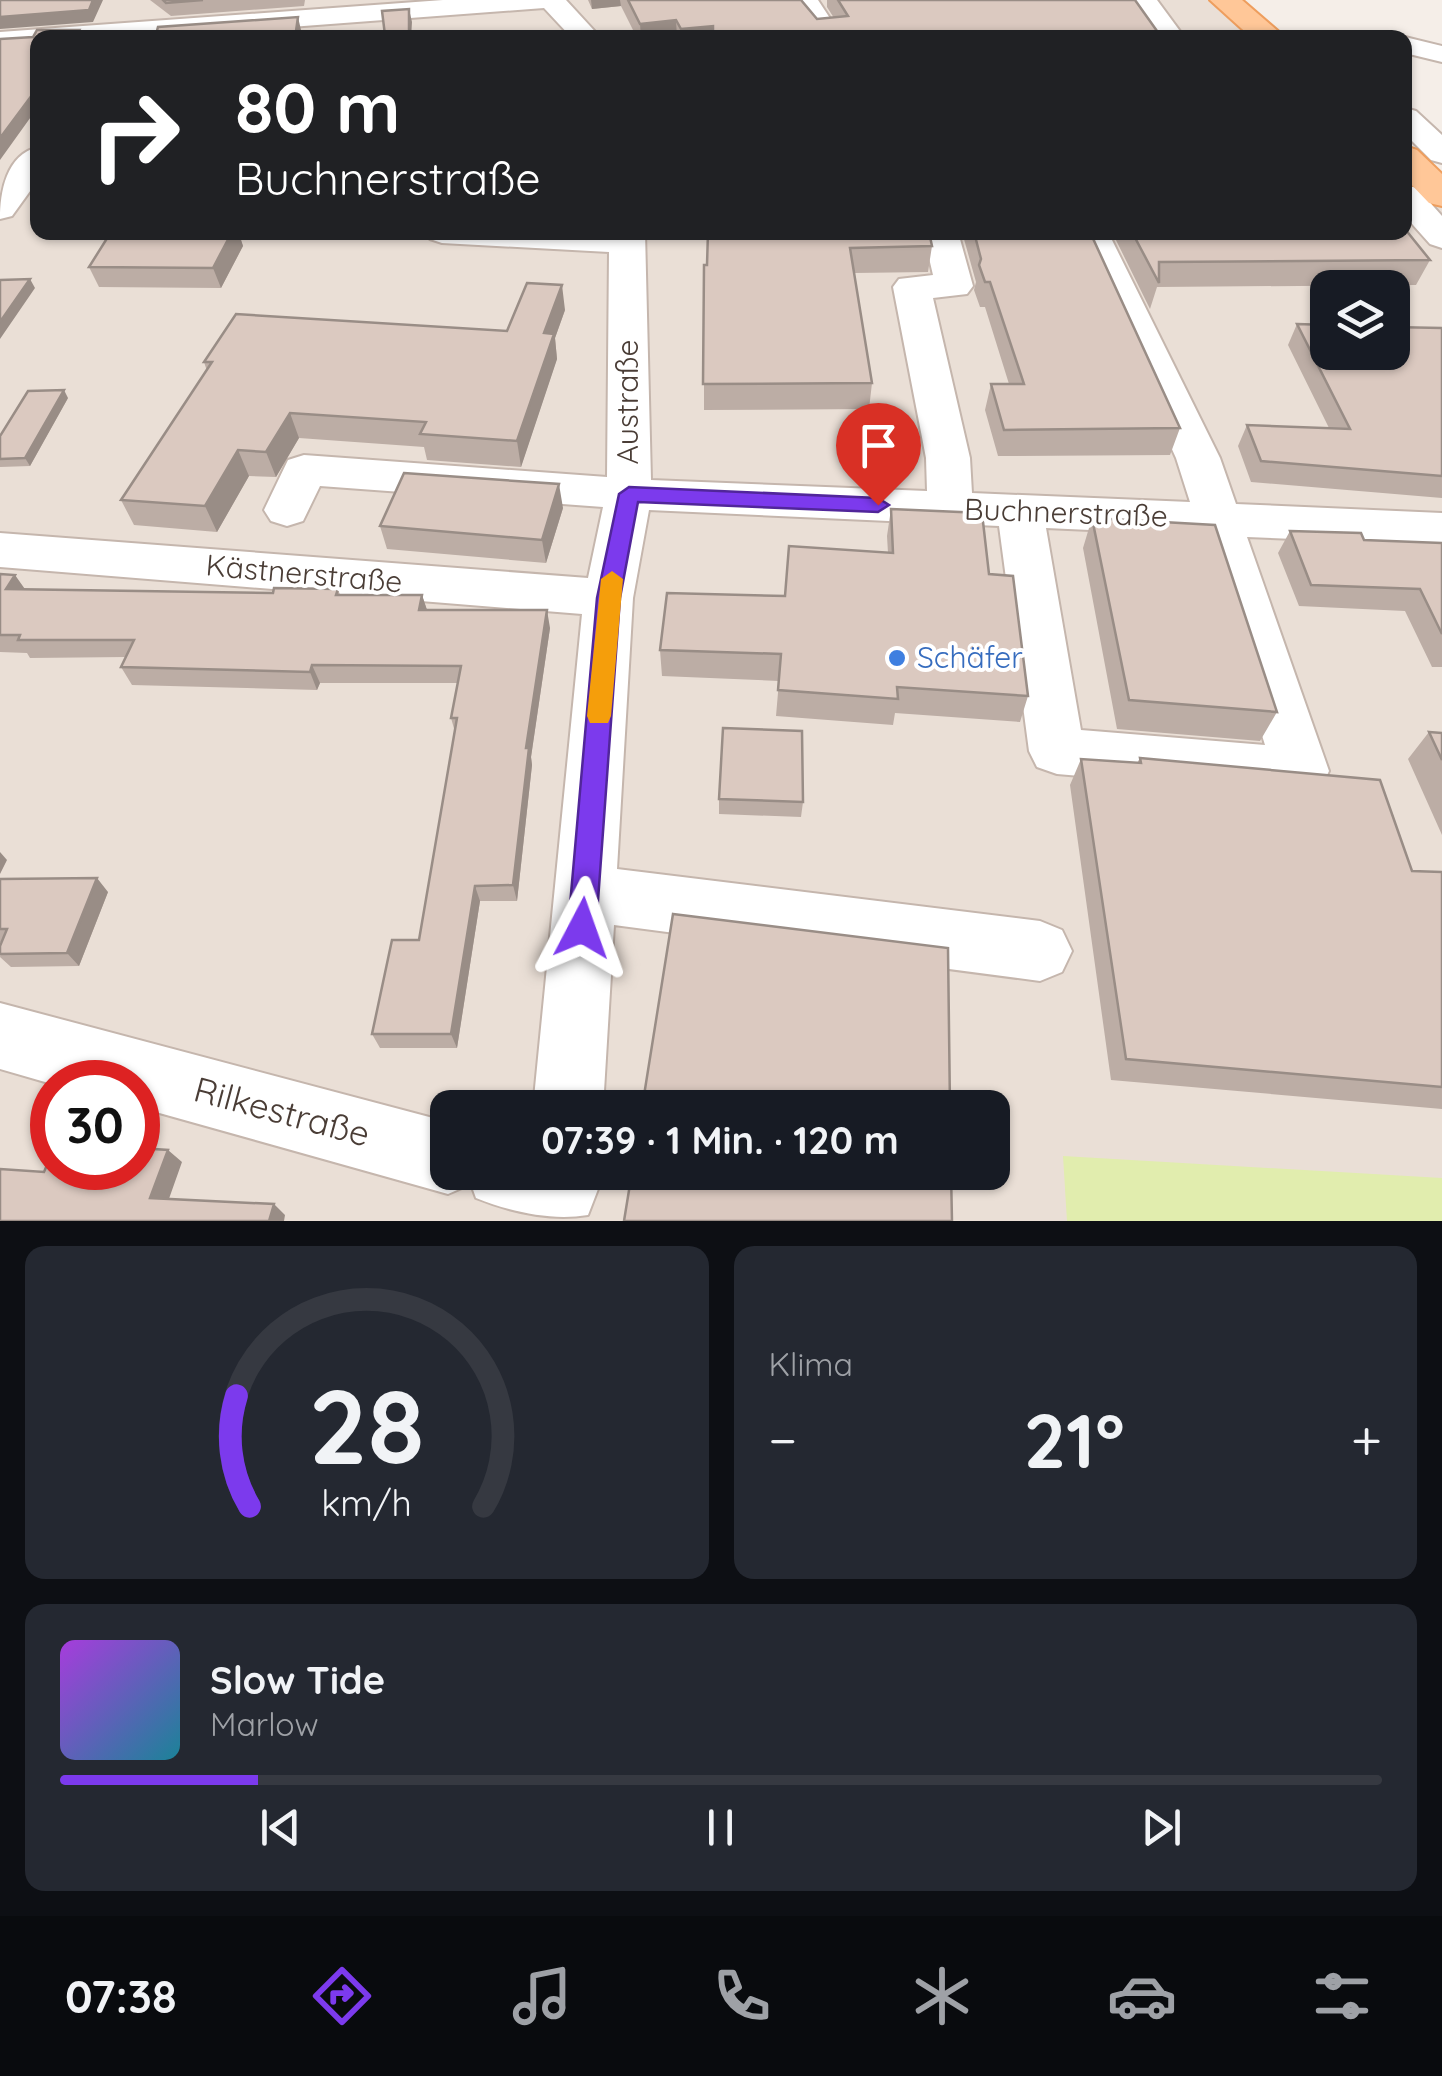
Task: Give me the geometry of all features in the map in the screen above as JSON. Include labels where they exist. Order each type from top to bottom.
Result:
[{"type":"main road","points":[[1224,0],[1262,30]]},
{"type":"main road","points":[[1412,164],[1442,194]]},
{"type":"street","points":[[125,30],[131,0]]},
{"type":"street","points":[[185,30],[551,0],[580,30]]},
{"type":"street","points":[[805,0],[825,30]]},
{"type":"street","points":[[1144,0],[1166,30]]},
{"type":"street","points":[[0,40],[30,39]]},
{"type":"street","points":[[1412,61],[1442,54]]},
{"type":"street","points":[[1412,124],[1442,154]]},
{"type":"street","points":[[0,208],[19,173]]},
{"type":"street","points":[[1412,203],[1442,237]]},
{"type":"street","name":"Austraße","points":[[569,1090],[608,598],[629,494],[627,240]]},
{"type":"street","points":[[942,240],[954,286],[912,287],[948,458],[950,508]]},
{"type":"street","points":[[1020,511],[1057,752],[1302,771],[1198,458],[1094,240]]},
{"type":"street","name":"Buchnerstraße","points":[[287,510],[304,470],[629,494],[1442,529]]},
{"type":"street","name":"Kästnerstraße","points":[[0,550],[608,598]]},
{"type":"street","points":[[585,893],[1040,951]]},
{"type":"street","name":"Rilkestraße","points":[[0,1036],[430,1153]]},
{"type":"shaded area","points":[[0,0],[1224,0],[1264,30],[30,30],[30,240],[1412,240],[1412,164],[1442,195],[1442,1221],[0,1221]]},
{"type":"green space","points":[[1063,1156],[1442,1178],[1442,1221],[1067,1221]]},
{"type":"building","points":[[0,0],[93,0],[89,10],[0,17]]},
{"type":"building","points":[[628,0],[801,0],[817,19],[848,16],[838,0],[1135,0],[1156,30],[713,30],[713,26],[681,29],[676,20],[640,24]]},
{"type":"building","points":[[409,9],[409,30],[384,30],[382,11]]},
{"type":"building","points":[[298,17],[296,30],[157,30]]},
{"type":"building","points":[[30,37],[30,98],[0,138],[0,39]]},
{"type":"building","points":[[1412,238],[1430,260],[1159,262],[1159,283],[1136,240]]},
{"type":"building","points":[[106,240],[228,240],[213,268],[89,267]]},
{"type":"building","points":[[708,240],[931,240],[932,246],[850,248],[872,383],[703,384]]},
{"type":"building","points":[[976,240],[1094,240],[1180,428],[1004,430],[991,384],[1024,384],[990,282],[985,282],[979,265]]},
{"type":"building","points":[[30,279],[0,322],[0,280]]},
{"type":"building","points":[[527,283],[562,285],[544,333],[554,334],[517,441],[420,434],[426,422],[290,413],[266,452],[238,450],[205,506],[121,500],[212,362],[204,362],[236,314],[507,331]]},
{"type":"building","points":[[1297,324],[1310,324],[1310,350]]},
{"type":"building","points":[[1410,327],[1442,328],[1442,476],[1261,461],[1247,425],[1350,429],[1320,370],[1410,370]]},
{"type":"building","points":[[64,390],[25,458],[0,459],[0,436],[28,391]]},
{"type":"building","points":[[404,473],[559,484],[542,540],[380,526]]},
{"type":"building","points":[[891,509],[982,513],[989,574],[1013,576],[1028,696],[897,687],[898,699],[778,690],[781,654],[660,650],[667,593],[785,596],[789,546],[893,553]]},
{"type":"building","points":[[1092,518],[1215,525],[1277,712],[1129,700]]},
{"type":"building","points":[[1290,531],[1361,533],[1364,540],[1442,543],[1442,634],[1420,589],[1311,585]]},
{"type":"building","points":[[0,574],[15,575],[6,589],[273,593],[274,588],[338,589],[336,595],[422,595],[419,610],[547,610],[526,748],[513,885],[475,886],[451,1034],[372,1034],[392,940],[419,940],[457,718],[451,718],[461,666],[312,665],[310,672],[121,667],[134,640],[18,640],[20,635],[0,635]]},
{"type":"building","points":[[723,728],[802,731],[803,802],[719,799]]},
{"type":"building","points":[[1429,732],[1442,733],[1442,760]]},
{"type":"building","points":[[1140,758],[1380,780],[1412,871],[1442,872],[1442,1087],[1126,1059],[1081,759],[1141,763]]},
{"type":"building","points":[[97,878],[67,953],[0,954],[7,929],[0,929],[0,879]]},
{"type":"building","points":[[673,914],[948,948],[950,1090],[645,1090]]},
{"type":"building","points":[[160,1149],[168,1150],[160,1171]]},
{"type":"building","points":[[0,1169],[30,1171],[30,1190],[153,1190],[150,1198],[274,1204],[269,1221],[0,1221]]},
{"type":"building","points":[[629,1190],[951,1190],[952,1221],[624,1221]]},
{"type":"slow traffic","points":[[599,716],[612,579]]},
{"type":"place","name":"Schäfer","points":[[897,658]]},
{"type":"route","points":[[582,928],[608,598],[629,494],[878,505]]}]
